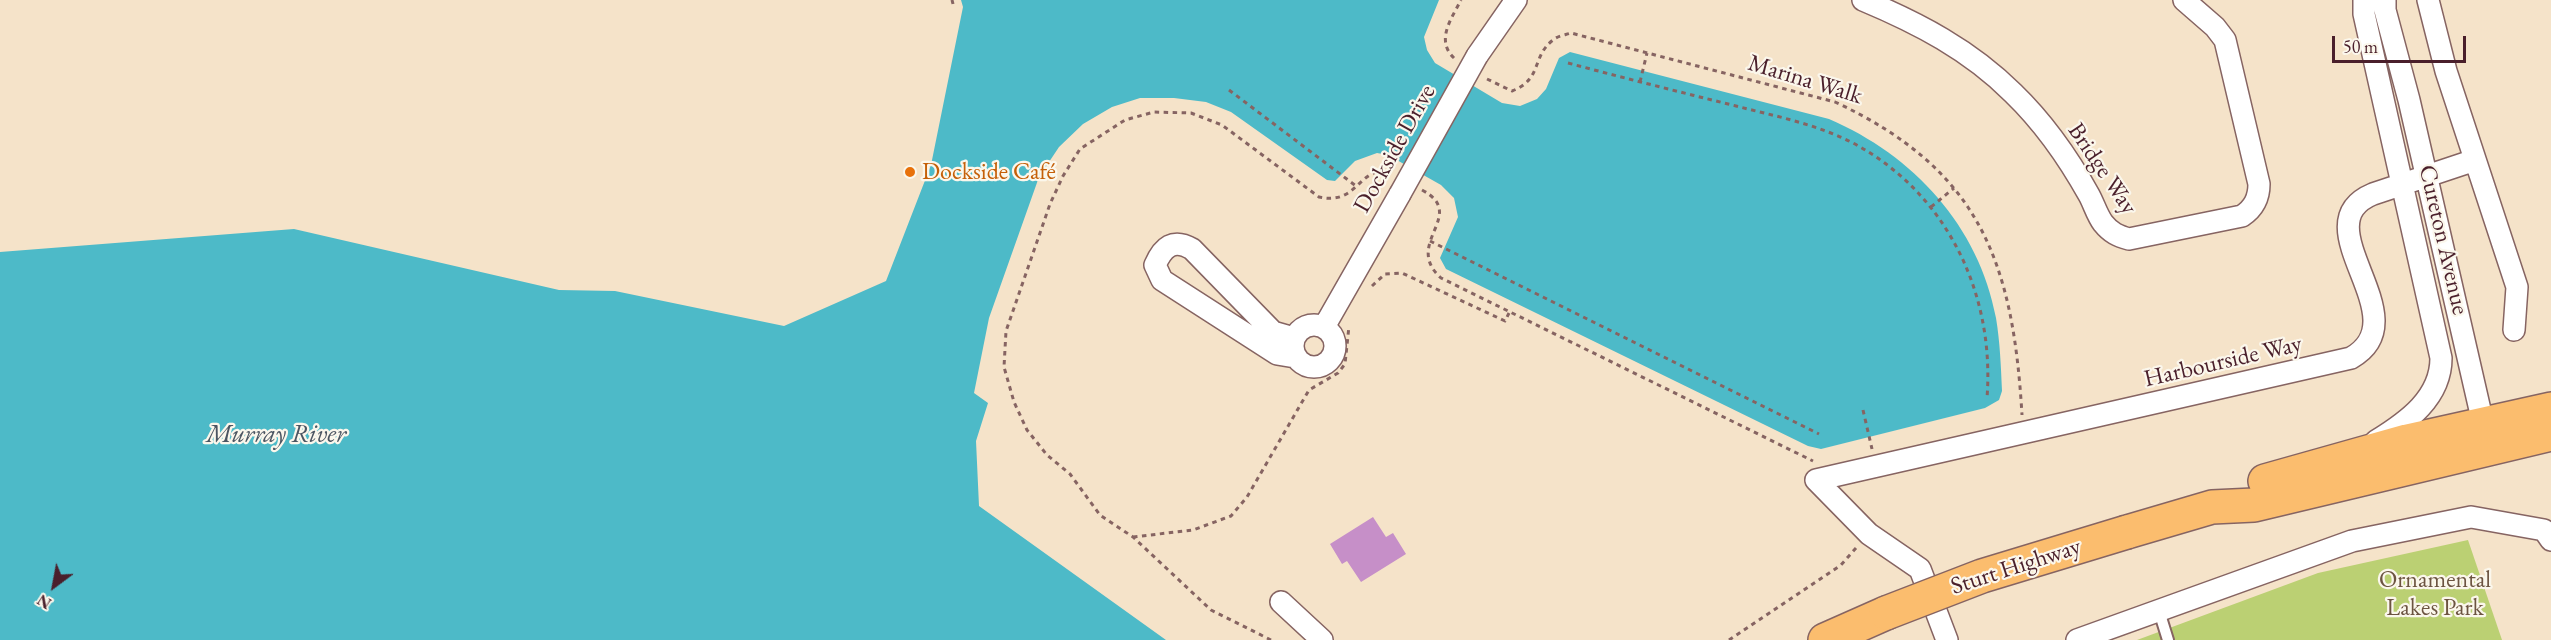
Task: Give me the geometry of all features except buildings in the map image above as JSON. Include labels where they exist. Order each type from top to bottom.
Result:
[{"type":"highway","name":"Sturt Highway","points":[[2212,507],[2241,489],[2355,454],[2551,409]]},
{"type":"highway","name":"Sturt Highway","points":[[1825,640],[1982,576],[2212,507],[2254,505],[2551,434]]},
{"type":"street","name":"Dockside Drive","points":[[1324,327],[1477,56],[1516,0]]},
{"type":"street","name":"Bridge Way","points":[[1863,0],[1903,16],[1961,49],[2014,93],[2053,141],[2089,195],[2102,222],[2114,235],[2129,239],[2242,216],[2249,211],[2259,193],[2259,184],[2226,45],[2215,27],[2184,0]]},
{"type":"street","name":"Cureton Avenue","points":[[2355,454],[2412,416],[2433,392],[2441,371],[2437,332],[2364,14],[2364,0]]},
{"type":"street","name":"Cureton Avenue","points":[[2385,0],[2385,10],[2483,423]]},
{"type":"street","name":"Cureton Avenue","points":[[2428,0],[2440,50],[2517,287],[2514,330]]},
{"type":"street","name":"Harbourside Way","points":[[1869,534],[1816,480],[2351,358],[2368,345],[2375,325],[2373,309],[2349,236],[2349,216],[2365,197],[2475,160]]},
{"type":"street","points":[[1294,347],[1277,354],[1162,280],[1155,265],[1160,254],[1169,244],[1182,243],[1192,249],[1273,332],[1294,347],[1303,365],[1314,368],[1326,365],[1333,357],[1336,345],[1332,334],[1324,327],[1312,324],[1301,329],[1294,347]]},
{"type":"street","points":[[2451,457],[2468,445],[2483,423]]},
{"type":"street","points":[[2077,640],[2352,541],[2455,518],[2489,518],[2514,522],[2544,530],[2551,540]]},
{"type":"street","points":[[1869,534],[1920,569],[1947,640]]},
{"type":"street","points":[[1281,602],[1322,640]]},
{"type":"lane","points":[[2159,611],[2168,640]]},
{"type":"path","name":"Marina Walk","points":[[1571,33],[1835,102],[1875,121],[1906,142],[1954,188],[1970,209],[1992,248],[2004,282],[2017,341],[2023,419]]},
{"type":"path","points":[[1640,82],[1647,53]]},
{"type":"path","points":[[1568,63],[1790,120],[1834,134],[1890,167],[1931,207],[1953,238],[1978,293],[1988,345],[1987,398]]},
{"type":"path","points":[[1229,90],[1357,186]]},
{"type":"path","points":[[1931,207],[1954,188]]},
{"type":"path","points":[[1430,242],[1819,434]]},
{"type":"path","points":[[1369,290],[1385,274],[1402,273],[1505,321],[1509,312]]},
{"type":"path","points":[[1133,537],[1193,530],[1231,516],[1247,497],[1309,390],[1342,369],[1348,359],[1348,327],[1353,318]]},
{"type":"path","points":[[1004,367],[1014,402],[1027,430],[1047,455],[1070,474],[1100,516],[1133,537],[1211,610],[1271,640]]},
{"type":"path","points":[[1863,410],[1873,453]]},
{"type":"path","points":[[1729,640],[1840,565],[1869,534]]},
{"type":"green space","name":"Ornamental Lakes Park","points":[[2468,540],[2502,640],[2137,640],[2318,573]]},
{"type":"water","name":"Murray River","points":[[961,0],[1439,0],[1424,37],[1427,50],[1435,63],[1502,103],[1520,106],[1537,99],[1546,89],[1559,58],[1570,52],[1829,119],[1860,134],[1888,152],[1938,198],[1958,224],[1975,253],[1996,318],[2002,391],[1999,400],[1985,408],[1821,449],[1808,446],[1446,269],[1440,258],[1458,217],[1454,198],[1441,185],[1388,155],[1377,153],[1355,161],[1335,181],[1327,180],[1231,112],[1206,102],[1174,98],[1140,98],[1112,107],[1083,124],[1059,147],[1039,177],[989,318],[974,393],[988,403],[976,441],[979,506],[1166,640],[0,640],[0,252],[294,229],[559,290],[615,291],[784,326],[886,281],[931,165],[963,7]]},
{"type":"place","name":"Dockside Café","points":[[910,172]]}]
